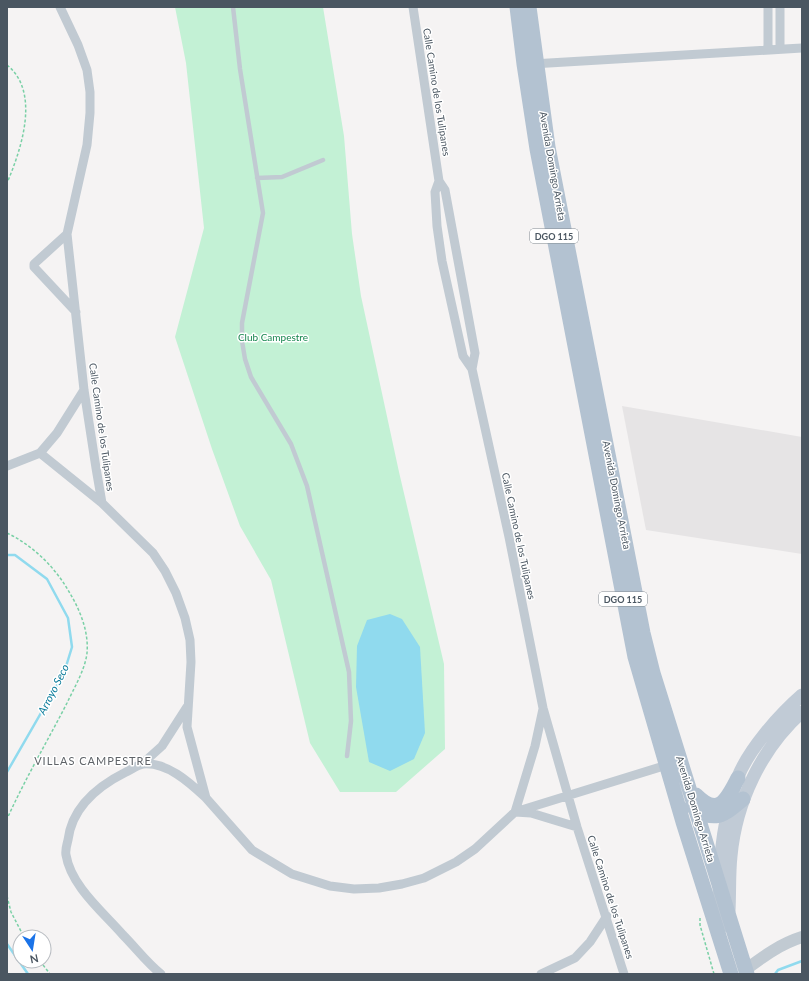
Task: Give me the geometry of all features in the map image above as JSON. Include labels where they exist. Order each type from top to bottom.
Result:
[{"type":"main road","name":"Avenida Domingo Arrieta","points":[[517,7],[530,64],[543,148],[601,442],[643,634],[653,673],[729,917],[741,973]]},
{"type":"main road","name":"Avenida Domingo Arrieta","points":[[529,7],[530,64]]},
{"type":"main road","name":"Avenida Domingo Arrieta","points":[[601,442],[635,657],[673,789],[721,941],[741,973]]},
{"type":"main road","points":[[721,941],[719,883],[720,860],[728,812],[745,780],[761,740],[774,722],[802,695]]},
{"type":"main road","points":[[689,786],[704,803],[710,806],[719,805],[745,780],[776,740],[802,712]]},
{"type":"main road","points":[[667,765],[681,759]]},
{"type":"main road","points":[[729,917],[730,857],[743,799],[745,780]]},
{"type":"main road","points":[[673,789],[696,810],[711,816],[717,816],[728,812],[743,799]]},
{"type":"street","name":"Calle Camino de los Tulipanes","points":[[60,7],[78,45],[86,70],[90,92],[90,114],[87,145],[67,234],[84,390],[102,503],[153,553],[165,571],[176,593],[185,618],[190,640],[190,675],[187,727],[206,798],[252,850],[270,862],[310,881],[330,886],[354,889],[402,884],[438,871],[475,849],[515,812],[569,794],[667,765]]},
{"type":"street","name":"Calle Camino de los Tulipanes","points":[[413,7],[439,181],[445,190],[475,353],[472,369]]},
{"type":"street","points":[[768,7],[768,50]]},
{"type":"street","points":[[780,7],[780,49]]},
{"type":"street","points":[[530,64],[802,48]]},
{"type":"street","name":"Calle Camino de los Tulipanes","points":[[439,181],[435,192],[437,226],[442,261],[463,356],[472,369],[509,537],[543,708],[569,794],[577,827],[607,916],[624,974]]},
{"type":"street","points":[[67,234],[34,264],[34,268],[76,312]]},
{"type":"street","points":[[7,466],[40,453],[66,420],[84,390]]},
{"type":"street","points":[[40,453],[102,503]]},
{"type":"street","points":[[161,974],[95,904],[78,883],[70,868],[66,853],[69,828],[74,815],[96,791],[114,778],[142,764],[162,746],[173,731],[188,704]]},
{"type":"street","name":"Calle Camino de los Tulipanes","points":[[515,812],[535,746],[543,708]]},
{"type":"street","points":[[142,764],[172,770],[188,780],[206,798]]},
{"type":"street","name":"Calle Camino de los Tulipanes","points":[[515,812],[531,812],[577,827]]},
{"type":"street","points":[[541,974],[575,958],[590,942],[607,916]]},
{"type":"street","points":[[741,973],[769,952],[783,944],[802,937]]},
{"type":"lane","points":[[233,7],[262,204],[262,220],[242,323],[242,341],[245,359],[251,377],[291,444],[307,486],[349,672],[351,709],[347,756]]},
{"type":"lane","points":[[257,178],[282,177],[323,160]]},
{"type":"path","points":[[7,65],[19,79],[25,109],[24,132],[21,148],[7,182]]},
{"type":"path","points":[[7,358],[7,367]]},
{"type":"path","points":[[7,533],[30,547],[49,563],[63,581],[81,615],[86,635],[87,653],[76,684],[46,743],[27,775],[7,819]]},
{"type":"path","points":[[7,896],[11,912],[20,929]]},
{"type":"path","points":[[712,911],[701,916],[699,921],[714,974]]},
{"type":"shaded area","points":[[622,406],[802,437],[802,554],[646,530]]},
{"type":"green space","name":"Club Campestre","points":[[175,7],[323,7],[344,136],[352,234],[361,296],[399,472],[444,664],[445,749],[396,792],[340,792],[310,743],[271,580],[240,526],[212,449],[175,337],[204,228],[186,63]]},
{"type":"water","points":[[390,614],[402,619],[420,647],[425,733],[414,759],[390,771],[369,762],[356,687],[357,646],[367,620]]},
{"type":"waterway","name":"Arroyo Seco","points":[[7,555],[15,555],[47,579],[68,618],[72,647],[64,673],[7,772]]},
{"type":"waterway","name":"Arroyo Seco","points":[[7,944],[28,974]]},
{"type":"waterway","name":"Arroyo Seco","points":[[775,974],[778,970],[802,961]]},
{"type":"district","name":"VILLAS CAMPESTRE","points":[[93,760]]}]
